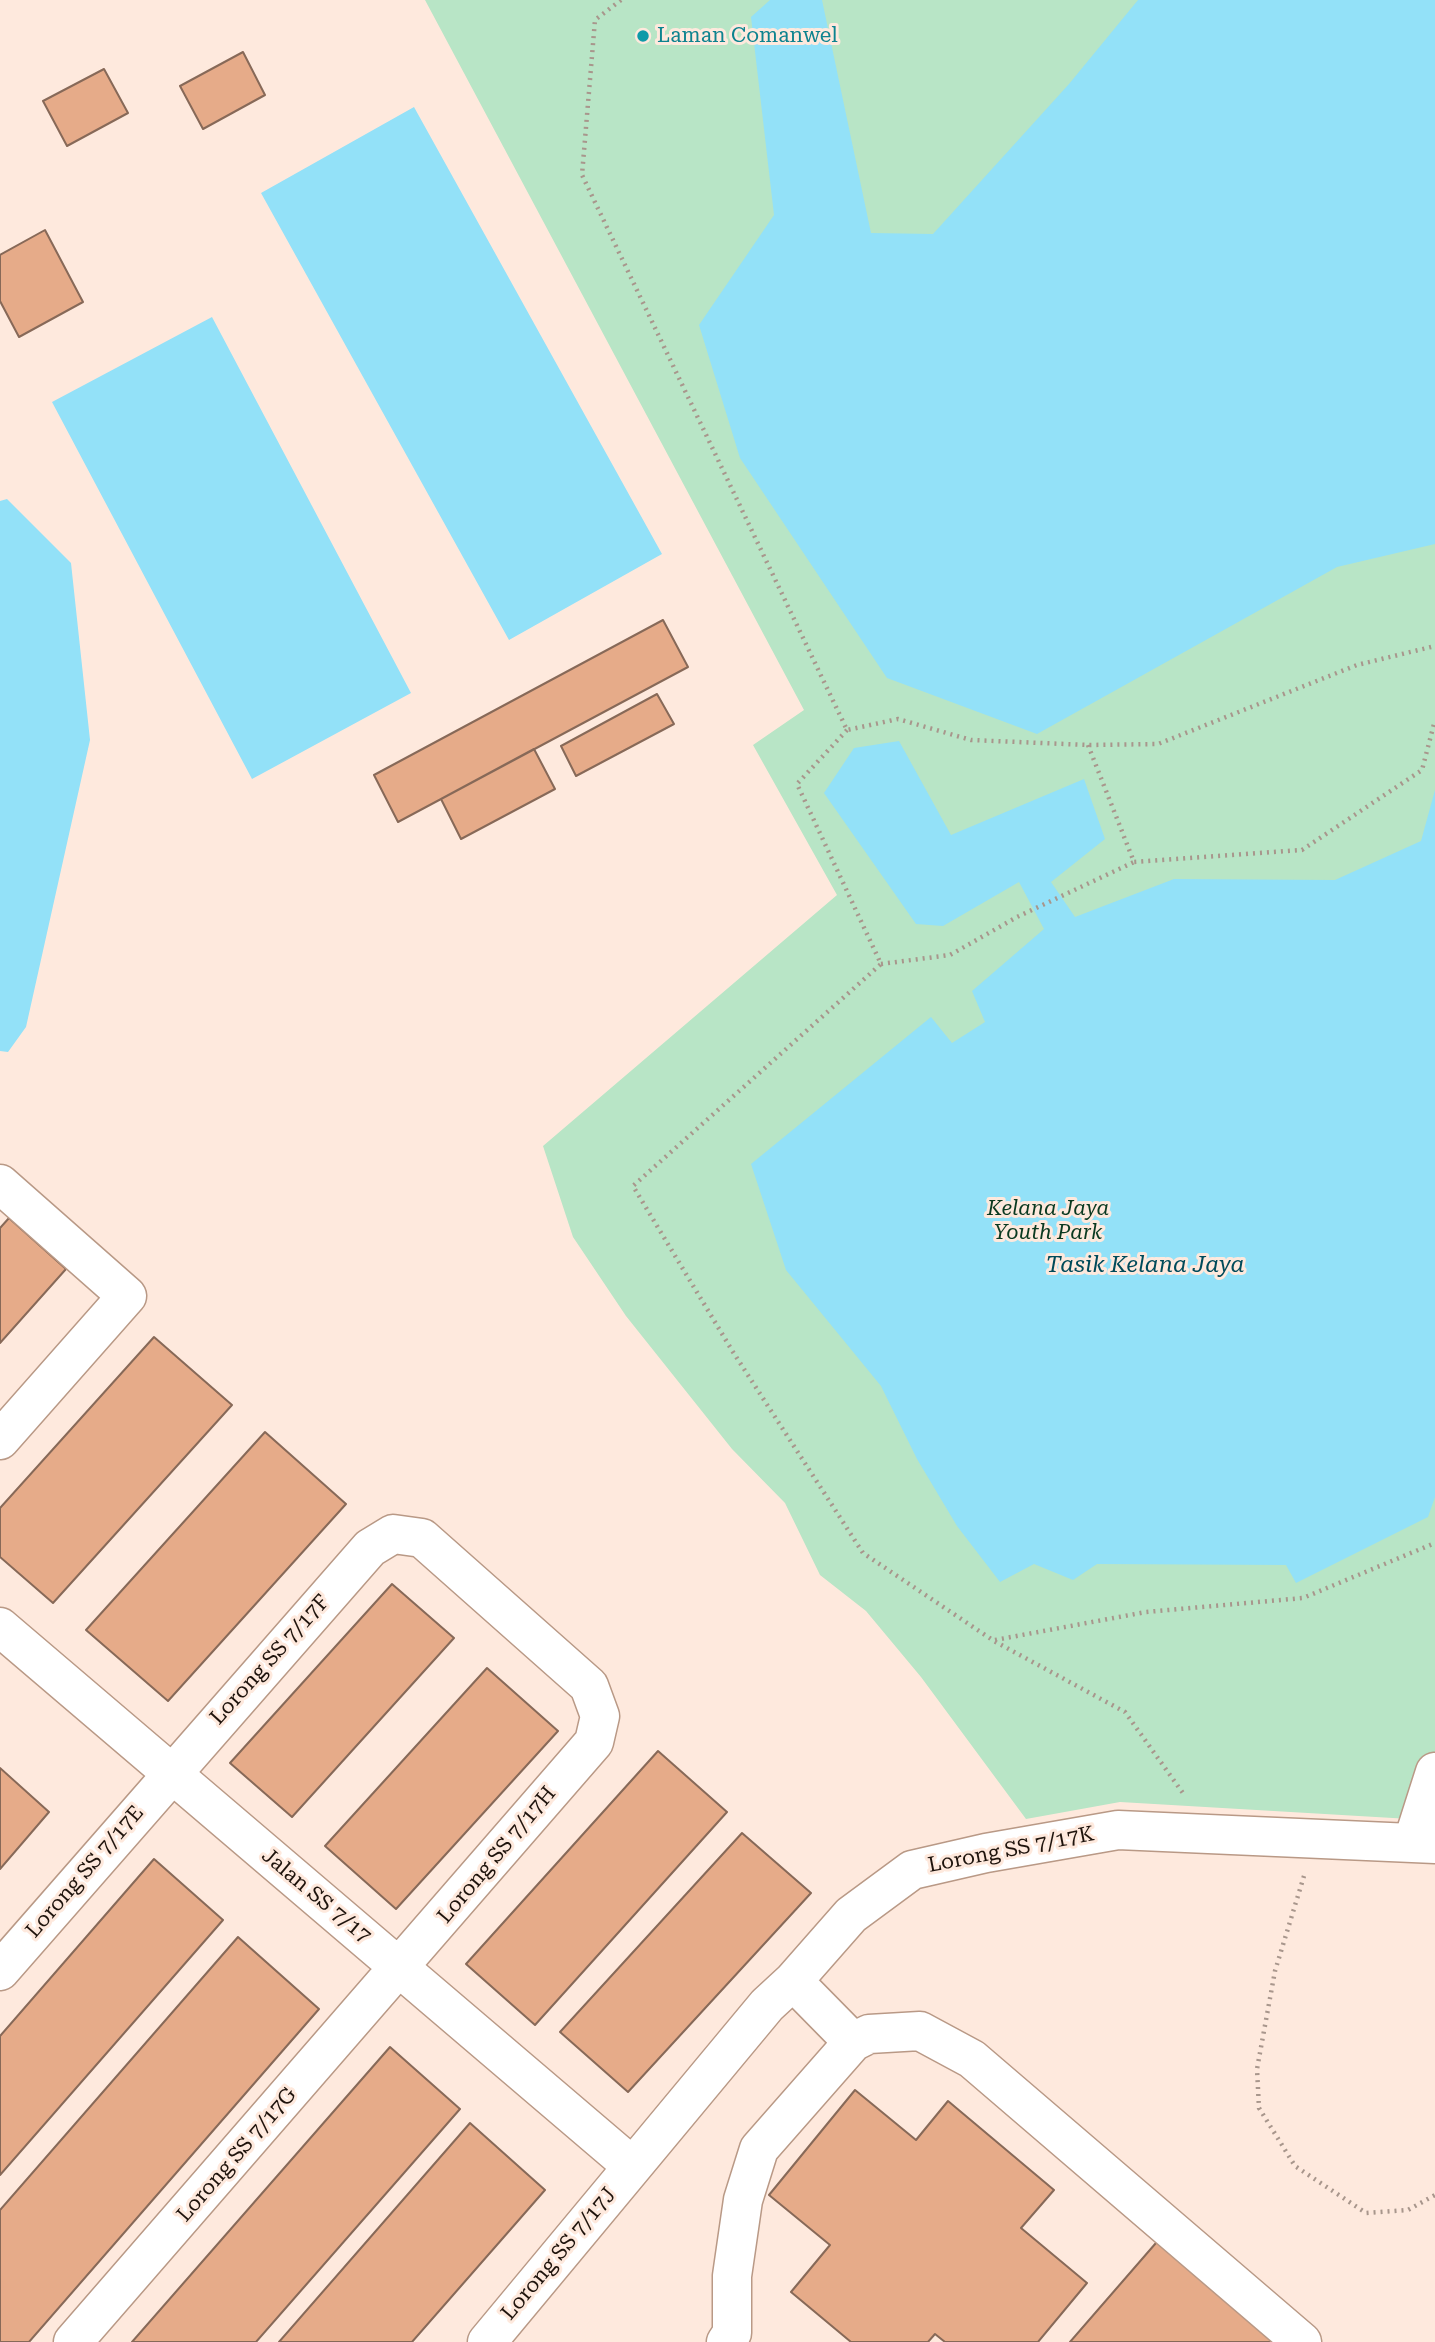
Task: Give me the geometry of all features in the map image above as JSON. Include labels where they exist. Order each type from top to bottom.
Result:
[{"type":"street","points":[[0,1184],[127,1296],[0,1440]]},
{"type":"street","name":"Lorong SS 7/17H","points":[[370,1548],[393,1534],[422,1538],[589,1686],[600,1716],[594,1742],[400,1968]]},
{"type":"street","name":"Lorong SS 7/17F","points":[[171,1772],[370,1548]]},
{"type":"street","name":"Jalan SS 7/17","points":[[0,1627],[632,2166]]},
{"type":"street","name":"Lorong SS 7/17E","points":[[0,1971],[171,1772]]},
{"type":"street","points":[[1424,1842],[1435,1772]]},
{"type":"street","name":"Lorong SS 7/17K","points":[[632,2166],[767,2005],[793,1981],[851,1915],[912,1870],[986,1853],[1118,1830],[1424,1842]]},
{"type":"street","name":"Lorong SS 7/17G","points":[[73,2342],[400,1968]]},
{"type":"street","points":[[793,1981],[853,2042]]},
{"type":"street","points":[[726,2342],[732,2333],[732,2276],[743,2200],[759,2149],[853,2042],[869,2034],[920,2031],[972,2059],[1302,2342]]},
{"type":"street","name":"Lorong SS 7/17J","points":[[506,2335],[632,2166]]},
{"type":"path","points":[[621,0],[595,20],[582,175],[847,730]]},
{"type":"path","points":[[881,964],[797,784],[847,730],[898,719],[971,740],[1088,745],[1158,744],[1357,664],[1435,646]]},
{"type":"path","points":[[1212,1833],[1125,1712],[994,1641],[863,1553],[733,1352],[634,1186],[881,964],[950,955],[1017,917],[1079,890],[1133,862],[1302,850],[1422,770],[1435,720]]},
{"type":"path","points":[[1088,745],[1133,862]]},
{"type":"path","points":[[994,1641],[1146,1612],[1303,1598],[1435,1543]]},
{"type":"path","points":[[1316,1839],[1275,1971],[1257,2069],[1259,2108],[1295,2166],[1366,2213],[1408,2210],[1435,2195]]},
{"type":"green space","name":"Kelana Jaya Youth Park","points":[[425,0],[1435,0],[1435,1759],[1410,1819],[1120,1802],[1026,1819],[921,1677],[866,1611],[820,1575],[785,1503],[732,1449],[626,1316],[573,1237],[543,1146],[837,895],[753,745],[804,710]]},
{"type":"water","points":[[770,0],[822,0],[871,233],[933,234],[1069,84],[1138,0],[1435,0],[1435,544],[1337,567],[1037,734],[887,678],[740,458],[699,325],[774,215],[751,17]]},
{"type":"water","points":[[414,107],[662,554],[509,640],[261,193]]},
{"type":"water","points":[[212,317],[411,693],[252,779],[52,402]]},
{"type":"water","points":[[7,499],[71,563],[90,740],[26,1027],[8,1052],[0,1051],[0,501]]},
{"type":"water","name":"Tasik Kelana Jaya","points":[[899,741],[951,835],[1084,779],[1105,839],[1051,882],[1075,917],[1174,879],[1335,880],[1421,841],[1435,790],[1435,1497],[1428,1517],[1296,1583],[1286,1565],[1097,1564],[1073,1580],[1034,1564],[1000,1582],[957,1526],[917,1459],[881,1386],[786,1270],[751,1164],[931,1017],[952,1043],[985,1022],[972,991],[1044,929],[1019,882],[943,926],[916,924],[824,793],[854,748]]},
{"type":"building","points":[[243,52],[265,95],[203,129],[180,86]]},
{"type":"building","points":[[104,69],[128,113],[67,146],[43,101]]},
{"type":"building","points":[[45,230],[83,302],[19,337],[0,301],[0,255]]},
{"type":"building","points":[[663,620],[688,667],[398,822],[374,775]]},
{"type":"building","points":[[657,694],[674,724],[576,776],[561,746]]},
{"type":"building","points":[[534,749],[555,789],[461,839],[441,799]]},
{"type":"building","points":[[9,1218],[66,1269],[0,1343],[0,1228]]},
{"type":"building","points":[[154,1337],[232,1405],[53,1603],[0,1557],[0,1508]]},
{"type":"building","points":[[265,1432],[346,1504],[168,1701],[86,1630]]},
{"type":"building","points":[[392,1584],[454,1638],[292,1817],[230,1763]]},
{"type":"building","points":[[487,1668],[558,1731],[396,1909],[325,1846]]},
{"type":"building","points":[[658,1751],[727,1812],[535,2025],[466,1964]]},
{"type":"building","points":[[0,1768],[49,1812],[0,1869]]},
{"type":"building","points":[[742,1833],[811,1893],[628,2092],[560,2032]]},
{"type":"building","points":[[154,1859],[223,1920],[0,2175],[0,2036]]},
{"type":"building","points":[[238,1937],[319,2009],[29,2342],[0,2342],[0,2210]]},
{"type":"building","points":[[390,2047],[460,2109],[256,2342],[132,2342]]},
{"type":"building","points":[[855,2090],[916,2140],[948,2101],[1054,2190],[1021,2228],[1087,2283],[1038,2342],[945,2342],[935,2334],[928,2342],[851,2342],[791,2292],[830,2245],[769,2195]]},
{"type":"building","points":[[470,2123],[545,2190],[412,2342],[279,2342]]},
{"type":"building","points":[[1162,2236],[1284,2342],[1070,2342]]},
{"type":"place","name":"Laman Comanwel","points":[[643,36]]}]
